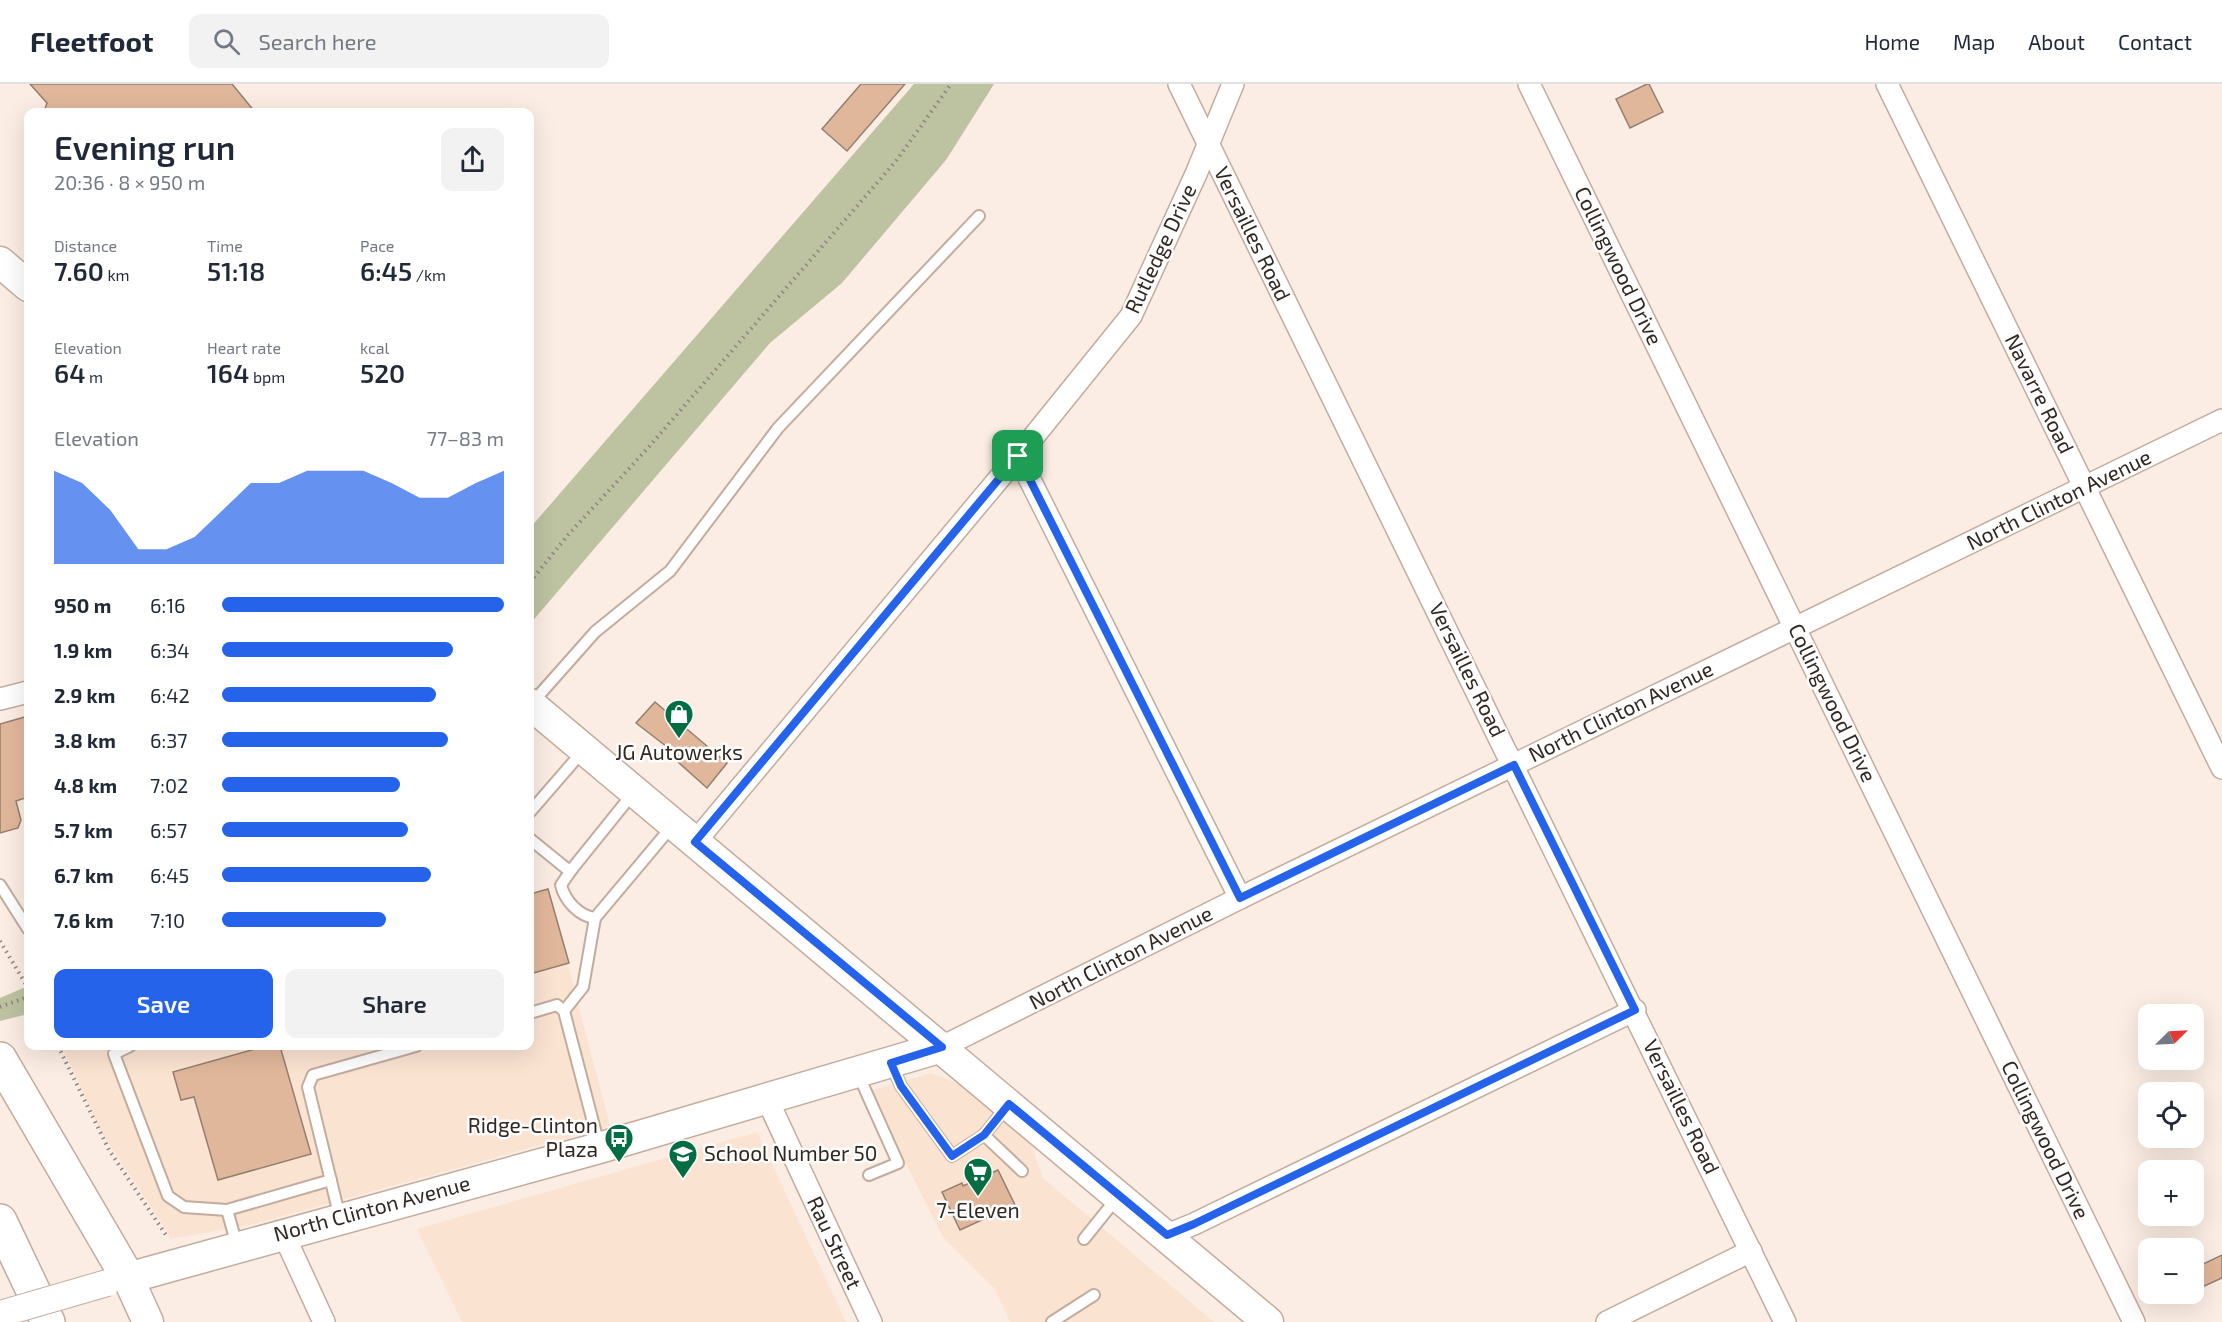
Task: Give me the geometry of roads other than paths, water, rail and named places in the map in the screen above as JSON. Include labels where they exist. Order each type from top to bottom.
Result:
[{"type":"highway","points":[[0,1059],[117,1280]]},
{"type":"highway","points":[[0,1221],[48,1322]]},
{"type":"main road","points":[[0,262],[24,283]]},
{"type":"main road","points":[[535,712],[585,750],[942,1047],[1268,1322]]},
{"type":"main road","name":"North Clinton Avenue","points":[[117,1280],[599,1148],[942,1047]]},
{"type":"main road","points":[[117,1280],[148,1322]]},
{"type":"street","name":"Versailles Road","points":[[1179,84],[1635,1010],[1785,1322]]},
{"type":"street","name":"Rutledge Drive","points":[[684,833],[1018,456],[1131,316],[1233,84]]},
{"type":"street","name":"Collingwood Drive","points":[[1529,84],[2134,1322]]},
{"type":"street","name":"Navarre Road","points":[[1887,84],[2222,768]]},
{"type":"street","name":"North Clinton Avenue","points":[[942,1047],[1240,898],[2222,420]]},
{"type":"street","points":[[1018,456],[1240,898]]},
{"type":"street","points":[[0,699],[24,693]]},
{"type":"street","points":[[1167,1235],[1635,1010]]},
{"type":"street","name":"Rau Street","points":[[767,1099],[872,1322]]},
{"type":"street","points":[[283,1233],[324,1322]]},
{"type":"street","points":[[1606,1322],[1751,1251]]},
{"type":"street","name":"North Clinton Avenue","points":[[0,1314],[117,1280]]},
{"type":"lane","points":[[535,712],[595,632],[670,571],[778,428],[979,216]]},
{"type":"lane","points":[[534,807],[585,750]]},
{"type":"lane","points":[[596,918],[586,917],[564,897],[561,885],[634,791]]},
{"type":"lane","points":[[564,1011],[583,987],[596,918],[684,833]]},
{"type":"lane","points":[[534,842],[567,869],[572,869]]},
{"type":"lane","points":[[0,885],[24,923]]},
{"type":"lane","points":[[534,1012],[557,1005],[564,1011],[599,1148]]},
{"type":"lane","points":[[122,1050],[114,1054],[168,1197],[184,1207],[227,1210],[330,1180]]},
{"type":"lane","points":[[340,1218],[308,1087],[313,1075],[402,1050]]},
{"type":"lane","points":[[891,1063],[901,1086],[952,1156],[984,1135],[1009,1104]]},
{"type":"lane","points":[[857,1073],[898,1163],[869,1176]]},
{"type":"lane","points":[[984,1135],[1022,1171]]},
{"type":"lane","points":[[1084,1239],[1119,1195]]},
{"type":"lane","points":[[227,1210],[237,1246]]},
{"type":"lane","points":[[1052,1322],[1094,1295]]},
{"type":"place","name":"JG Autowerks","points":[[679,740]]},
{"type":"place","name":"Ridge-Clinton Plaza","points":[[619,1164]]},
{"type":"place","name":"School Number 50","points":[[683,1180]]},
{"type":"place","name":"7-Eleven","points":[[978,1198]]}]
